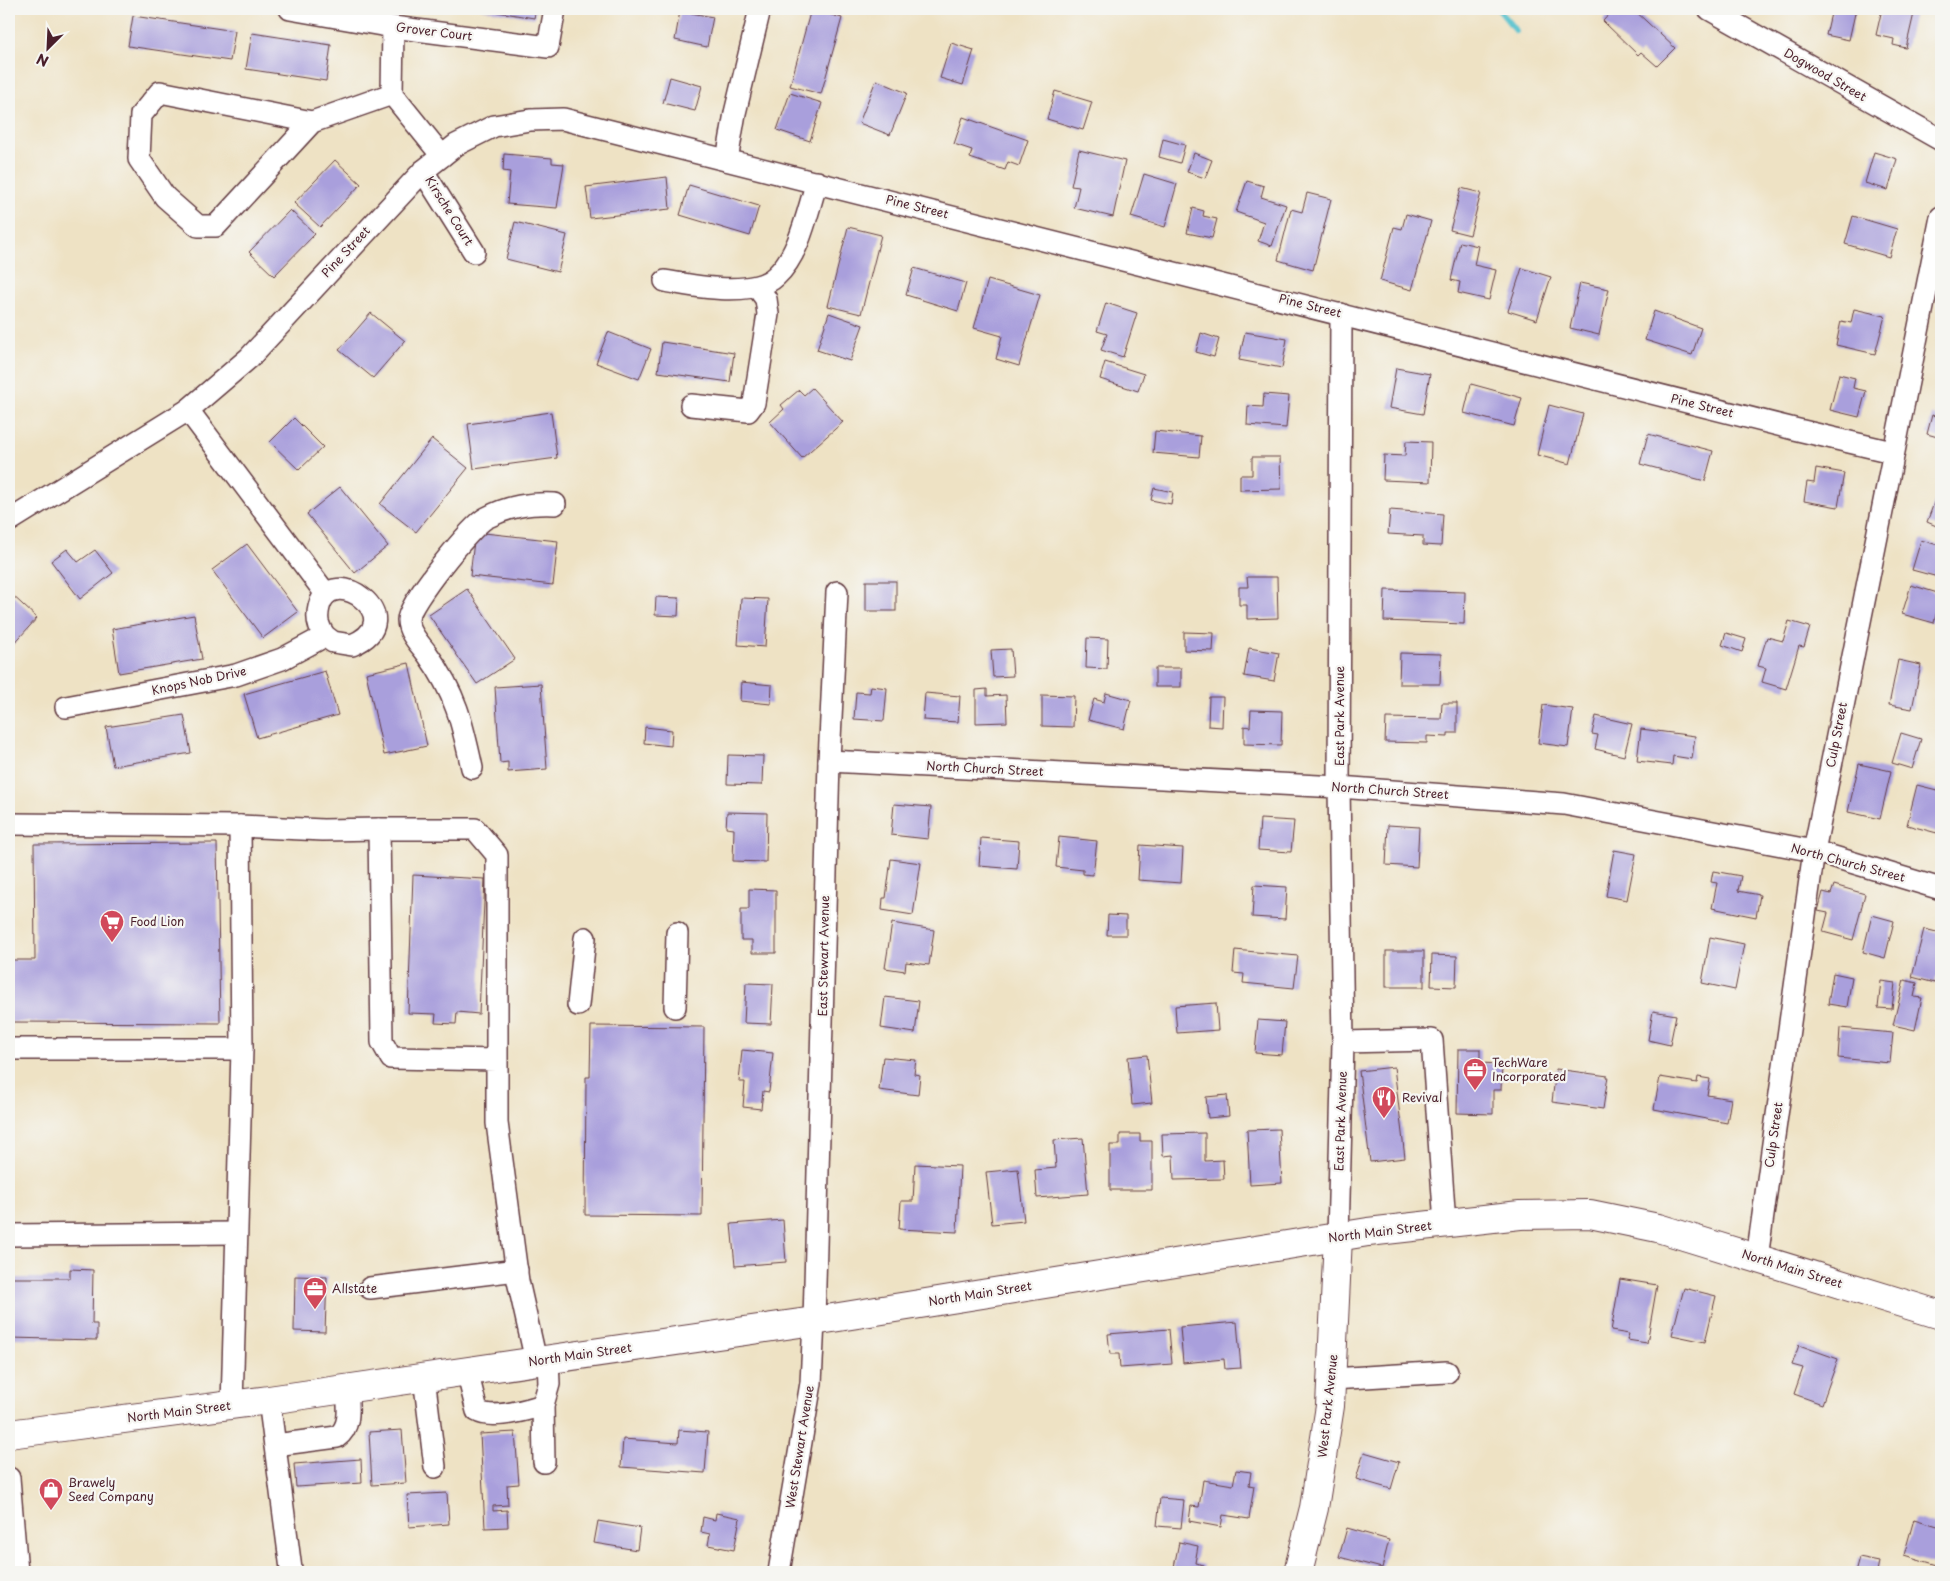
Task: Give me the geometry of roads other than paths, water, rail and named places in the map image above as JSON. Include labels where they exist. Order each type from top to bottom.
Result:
[{"type":"main road","name":"North Main Street","points":[[9,1434],[269,1400],[814,1321],[1338,1237],[1520,1215],[1590,1214],[1658,1228],[1941,1315]]},
{"type":"main road","name":"West Park Avenue","points":[[1298,1572],[1314,1508],[1330,1406],[1338,1237]]},
{"type":"street","name":"Grover Court","points":[[290,9],[393,27],[548,47],[555,9]]},
{"type":"street","points":[[727,160],[735,113],[760,9]]},
{"type":"street","name":"Dogwood Street","points":[[1709,9],[1941,140]]},
{"type":"street","points":[[393,27],[392,94],[442,156]]},
{"type":"street","points":[[312,122],[160,92],[141,115],[139,160],[164,197],[198,226],[216,226],[312,122],[392,94]]},
{"type":"street","name":"Pine Street","points":[[9,521],[188,410],[249,358],[423,171],[456,145],[494,126],[530,120],[563,119],[1794,429],[1892,452]]},
{"type":"street","name":"Kirsche Court","points":[[423,171],[474,252]]},
{"type":"street","points":[[665,281],[698,287],[757,287],[775,278],[786,265],[795,248],[817,182]]},
{"type":"street","name":"Culp Street","points":[[1757,1258],[1814,852],[1892,452],[1941,216]]},
{"type":"street","points":[[691,405],[748,412],[754,403],[768,314],[766,299],[757,287]]},
{"type":"street","name":"East Park Avenue","points":[[1338,1237],[1343,1042],[1339,788],[1341,314]]},
{"type":"street","points":[[188,410],[326,594]]},
{"type":"street","points":[[472,768],[462,721],[454,698],[412,634],[408,620],[412,606],[477,524],[514,506],[555,504]]},
{"type":"street","points":[[332,590],[360,594],[372,608],[374,618],[368,635],[352,645],[333,642],[325,636],[317,621],[320,602],[332,590]]},
{"type":"street","name":"East Stewart Avenue","points":[[814,1321],[829,761],[837,592]]},
{"type":"street","points":[[374,618],[408,620]]},
{"type":"street","name":"Knops Nob Drive","points":[[66,707],[236,675],[282,659],[325,636]]},
{"type":"street","name":"North Church Street","points":[[829,761],[1339,788],[1564,804],[1814,852],[1941,889]]},
{"type":"street","points":[[9,824],[240,826],[323,830],[475,830],[497,855],[497,1123],[517,1270],[549,1384],[543,1405],[544,1462]]},
{"type":"street","points":[[232,1405],[242,1049],[240,826]]},
{"type":"street","points":[[379,829],[382,1042],[391,1058],[497,1060]]},
{"type":"street","points":[[675,1007],[677,933]]},
{"type":"street","points":[[578,1005],[584,938]]},
{"type":"street","points":[[1343,1042],[1432,1040],[1445,1224]]},
{"type":"street","points":[[9,1048],[242,1049]]},
{"type":"street","points":[[9,1235],[236,1232]]},
{"type":"street","points":[[370,1288],[517,1270]]},
{"type":"street","name":"West Stewart Avenue","points":[[779,1572],[811,1383],[814,1321]]},
{"type":"street","points":[[467,1371],[474,1407],[481,1413],[522,1411],[543,1405]]},
{"type":"street","points":[[1332,1379],[1447,1372]]},
{"type":"street","points":[[424,1378],[435,1466]]},
{"type":"street","points":[[275,1445],[337,1437],[344,1432],[348,1417],[347,1389]]},
{"type":"street","points":[[269,1400],[290,1569]]},
{"type":"street","points":[[9,1478],[16,1572]]},
{"type":"waterway","points":[[1498,9],[1516,31]]},
{"type":"place","name":"Food Lion","points":[[112,943]]},
{"type":"place","name":"TechWare Incorporated","points":[[1475,1091]]},
{"type":"place","name":"Revival","points":[[1384,1119]]},
{"type":"place","name":"Allstate","points":[[315,1310]]},
{"type":"place","name":"Brawely Seed Company","points":[[51,1511]]}]
